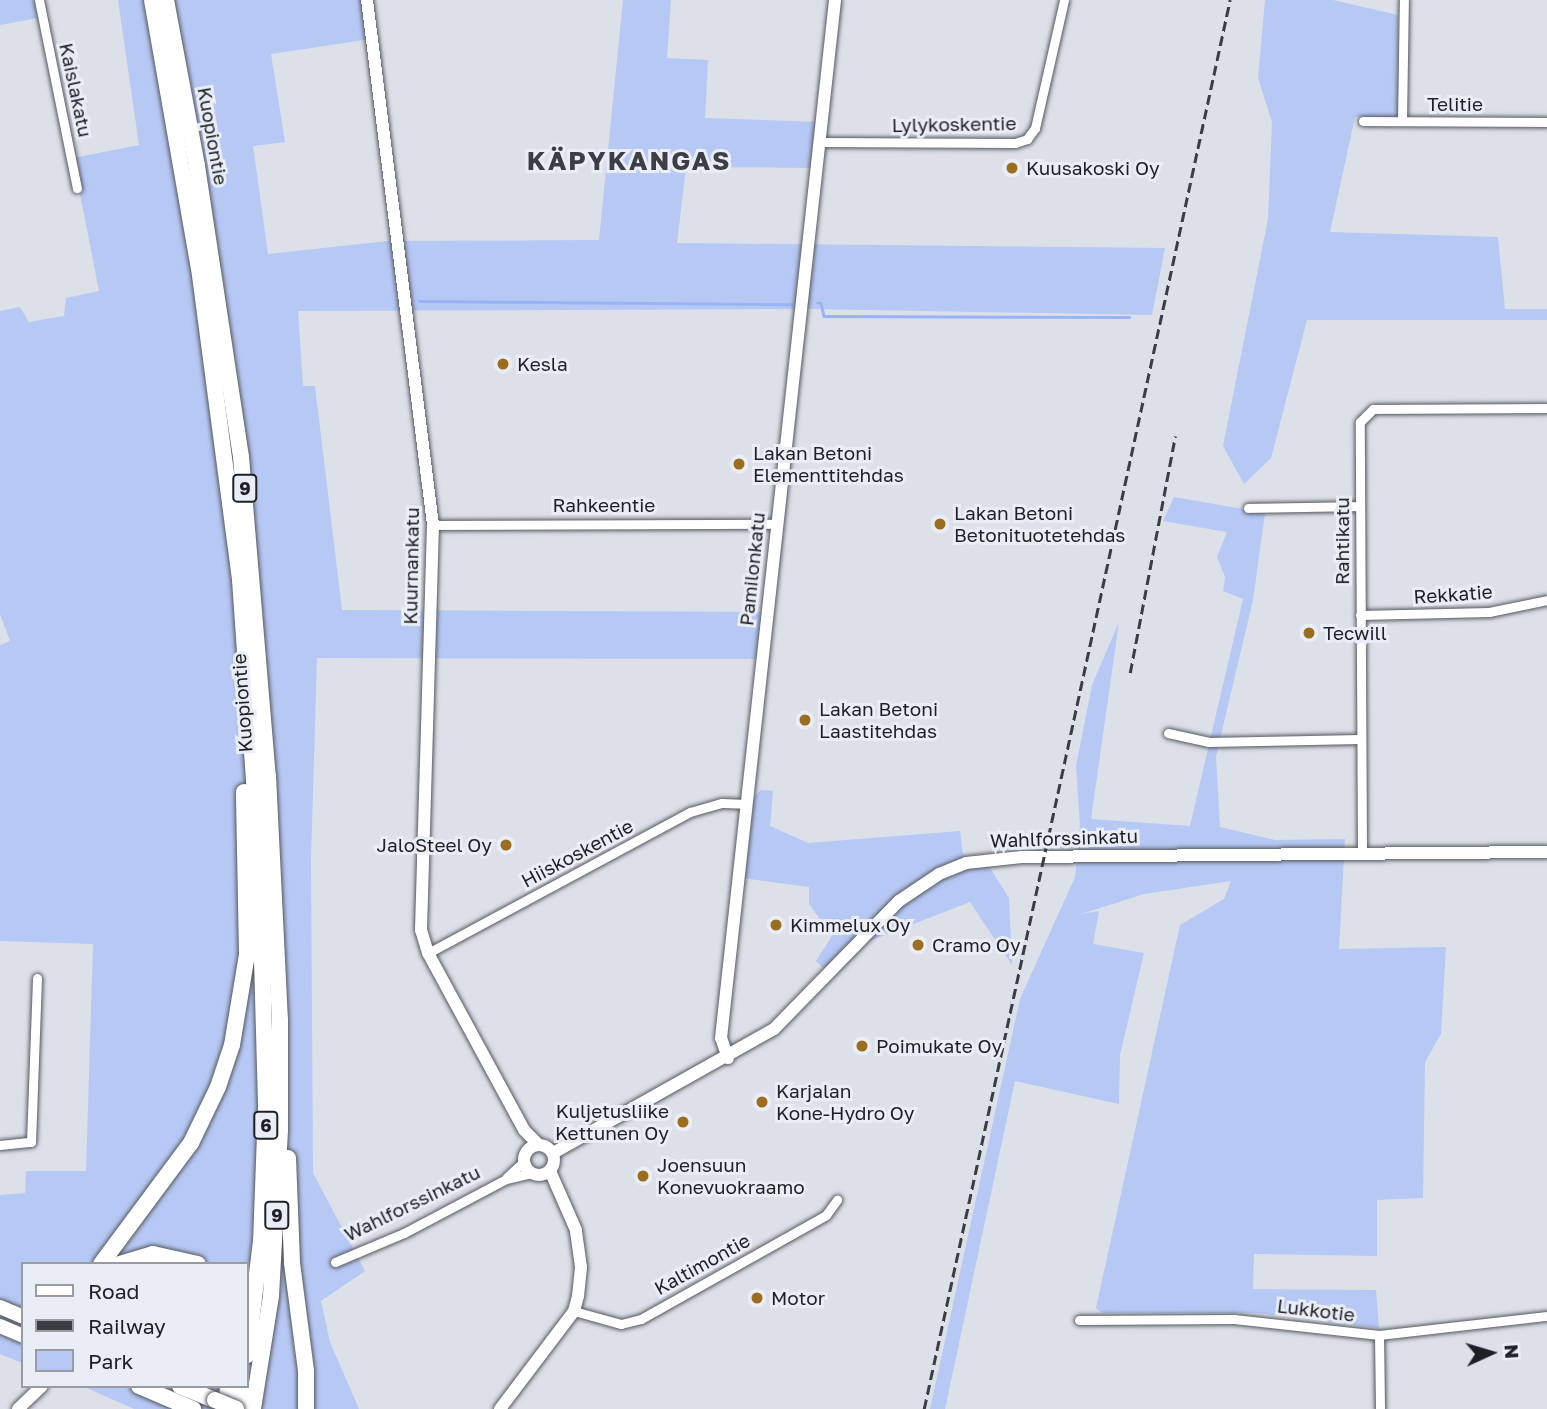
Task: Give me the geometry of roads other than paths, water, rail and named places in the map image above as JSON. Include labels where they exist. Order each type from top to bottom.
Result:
[{"type":"highway","name":"Kuopiontie","points":[[152,0],[206,267]]},
{"type":"highway","name":"Kuopiontie","points":[[166,0],[254,579],[280,1020],[275,1241],[253,1409]]},
{"type":"highway","name":"Kuopiontie","points":[[210,297],[248,693],[260,895],[266,1174],[248,1345]]},
{"type":"highway","points":[[102,1262],[191,1143],[218,1087],[232,1045],[247,954],[243,730],[248,693]]},
{"type":"highway","points":[[280,1020],[292,1263],[306,1371],[306,1409]]},
{"type":"highway","points":[[127,1262],[153,1254],[189,1262]]},
{"type":"highway","points":[[144,1388],[193,1409]]},
{"type":"highway","points":[[184,1388],[220,1405],[237,1409],[242,1388]]},
{"type":"highway","points":[[220,1405],[227,1388]]},
{"type":"main road","points":[[0,1307],[21,1316]]},
{"type":"main road","points":[[0,1326],[21,1335]]},
{"type":"street","name":"Kaislakatu","points":[[39,0],[77,188]]},
{"type":"street","name":"Kuurnankatu","points":[[367,0],[433,525],[419,901],[429,953],[515,1112],[538,1144]]},
{"type":"street","name":"Pamilonkatu","points":[[728,1058],[721,1038],[835,0]]},
{"type":"street","name":"Lylykoskentie","points":[[821,142],[1015,143],[1027,139],[1035,128],[1063,0]]},
{"type":"street","points":[[1402,121],[1404,0]]},
{"type":"street","name":"Telitie","points":[[1363,121],[1547,122]]},
{"type":"street","name":"Rahtikatu","points":[[1362,852],[1360,422],[1373,409],[1547,408]]},
{"type":"street","points":[[1248,508],[1360,506]]},
{"type":"street","name":"Rahkeentie","points":[[433,525],[776,524]]},
{"type":"street","name":"Rekkatie","points":[[1360,615],[1489,612],[1547,600]]},
{"type":"street","points":[[1168,733],[1209,742],[1360,739]]},
{"type":"street","name":"Hiiskoskentie","points":[[429,953],[690,811],[722,803],[747,804]]},
{"type":"street","name":"Wahlforssinkatu","points":[[554,1153],[728,1058],[792,1014],[905,896],[966,863],[1022,857],[1547,852]]},
{"type":"street","points":[[0,1144],[31,1142],[37,978]]},
{"type":"street","name":"Kuurnankatu","points":[[515,1112],[525,1156]]},
{"type":"street","points":[[500,1409],[574,1311],[581,1267],[576,1230],[550,1171],[554,1153],[538,1144],[525,1156],[531,1173],[550,1171]]},
{"type":"street","name":"Wahlforssinkatu","points":[[506,1179],[525,1156]]},
{"type":"street","name":"Wahlforssinkatu","points":[[335,1262],[404,1233],[506,1179],[531,1173]]},
{"type":"street","name":"Kaltimontie","points":[[574,1311],[621,1324],[641,1319],[826,1215],[837,1200]]},
{"type":"street","name":"Lukkotie","points":[[1079,1320],[1234,1319],[1379,1335],[1547,1316]]},
{"type":"street","points":[[1379,1335],[1380,1409]]},
{"type":"street","points":[[18,1409],[32,1391]]},
{"type":"waterway","points":[[419,301],[791,304]]},
{"type":"waterway","points":[[817,303],[821,303],[824,316],[1129,317]]},
{"type":"railway","points":[[924,1409],[1230,0]]},
{"type":"railway","points":[[1130,673],[1175,436]]},
{"type":"place","name":"Kuusakoski Oy","points":[[1012,168]]},
{"type":"place","name":"Kesla","points":[[503,364]]},
{"type":"place","name":"Lakan Betoni Elementtitehdas","points":[[739,464]]},
{"type":"place","name":"Lakan Betoni Betonituotetehdas","points":[[940,524]]},
{"type":"place","name":"Tecwill","points":[[1309,633]]},
{"type":"place","name":"Lakan Betoni Laastitehdas","points":[[805,720]]},
{"type":"place","name":"JaloSteel Oy","points":[[506,845]]},
{"type":"place","name":"Kimmelux Oy","points":[[776,925]]},
{"type":"place","name":"Cramo Oy","points":[[918,945]]},
{"type":"place","name":"Poimukate Oy","points":[[862,1046]]},
{"type":"place","name":"Karjalan Kone-Hydro Oy","points":[[762,1102]]},
{"type":"place","name":"Kuljetusliike Kettunen Oy","points":[[683,1122]]},
{"type":"place","name":"Joensuun Konevuokraamo","points":[[643,1176]]},
{"type":"place","name":"Motor","points":[[757,1298]]},
{"type":"district","name":"KÄPYKANGAS","points":[[629,161]]}]
